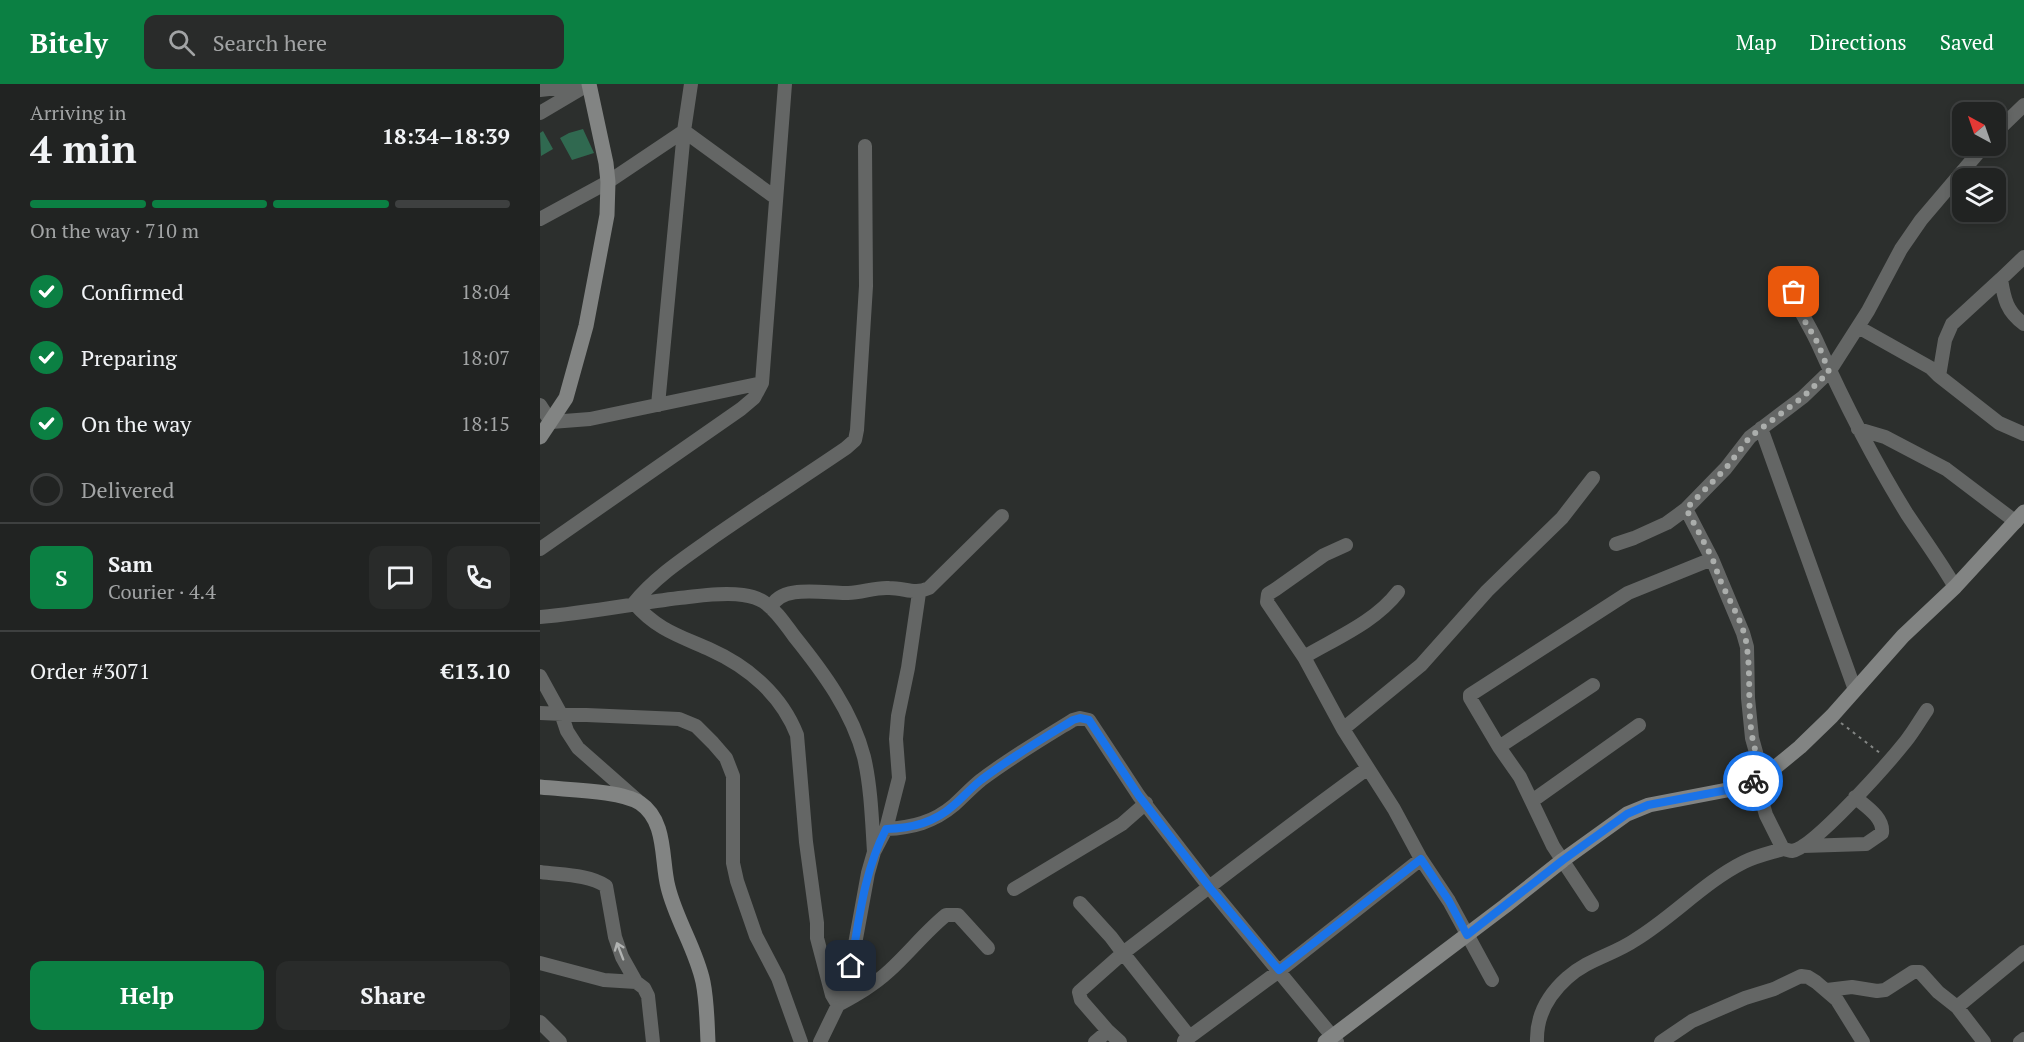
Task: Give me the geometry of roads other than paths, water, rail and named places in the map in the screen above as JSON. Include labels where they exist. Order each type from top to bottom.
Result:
[{"type":"street","points":[[540,90],[589,84]]},
{"type":"street","points":[[540,112],[589,84]]},
{"type":"street","points":[[540,437],[566,398],[586,326],[607,214],[608,182],[589,84]]},
{"type":"street","points":[[658,405],[684,131],[691,84]]},
{"type":"street","points":[[540,549],[741,409],[754,398],[762,383],[785,84]]},
{"type":"street","points":[[2006,122],[2024,105]]},
{"type":"street","points":[[540,219],[608,182],[684,131]]},
{"type":"street","points":[[684,131],[776,198]]},
{"type":"street","points":[[634,603],[664,572],[855,440],[866,285],[865,146]]},
{"type":"street","points":[[1616,544],[1667,523],[1686,509],[1726,468],[1750,437],[1803,397],[1829,372],[1858,327],[1901,249],[1921,220],[1975,156]]},
{"type":"street","points":[[1939,376],[1945,340],[1952,324],[2024,257]]},
{"type":"street","points":[[1802,273],[1794,292],[1795,299],[1829,372],[1839,387],[1858,429],[1908,514],[1955,587]]},
{"type":"street","points":[[2001,279],[2008,310]]},
{"type":"street","points":[[1982,297],[2008,310],[2024,324]]},
{"type":"street","points":[[1858,327],[1932,368],[1999,423],[2024,434]]},
{"type":"street","points":[[551,422],[590,419],[762,383]]},
{"type":"street","points":[[540,405],[551,422]]},
{"type":"street","points":[[1761,428],[1855,690]]},
{"type":"street","points":[[886,829],[913,827],[930,821],[954,805],[988,775],[1033,744],[1073,720],[1080,718],[1089,720],[1121,771],[1210,888],[1279,970],[1332,1040],[1606,828],[1639,808],[1727,790],[1766,775],[1832,716],[1903,636],[1955,587],[2020,517],[1946,469],[1885,437],[1858,429]]},
{"type":"street","points":[[1343,729],[1421,665],[1473,607],[1562,518],[1593,478]]},
{"type":"street","points":[[1686,509],[1712,559],[1736,614],[1747,647],[1752,738],[1759,764],[1766,775]]},
{"type":"street","points":[[771,608],[774,601],[784,594],[849,593],[889,588],[919,593],[929,588],[1002,516]]},
{"type":"street","points":[[1346,545],[1324,555],[1268,594],[1267,602],[1304,657],[1343,729],[1394,809],[1421,859],[1449,901],[1492,980]]},
{"type":"street","points":[[1592,905],[1553,846],[1520,777],[1470,698],[1473,692],[1628,593],[1712,559]]},
{"type":"street","points":[[1304,657],[1376,614],[1388,605],[1398,592]]},
{"type":"street","points":[[820,1042],[838,1005],[851,966],[866,883],[874,852],[886,829],[899,778],[896,739],[898,716],[919,593]]},
{"type":"street","points":[[540,617],[586,613],[634,603],[702,595],[733,594],[761,600],[771,608],[833,688],[851,722],[864,758],[871,806],[874,852]]},
{"type":"street","points":[[634,603],[646,617],[662,628],[714,651],[751,673],[778,699],[793,723],[797,735],[817,938],[832,995],[838,1005]]},
{"type":"street","points":[[540,676],[578,748],[654,817],[661,840],[667,886],[698,964],[705,996],[708,1042]]},
{"type":"street","points":[[1499,747],[1593,684]]},
{"type":"street","points":[[1537,1042],[1536,1031],[1546,1001],[1566,978],[1600,956],[1633,942],[1744,862],[1783,849],[1791,851],[1803,846],[1819,834],[1855,797],[1906,741],[1927,710]]},
{"type":"street","points":[[540,713],[562,716],[679,719],[696,726],[726,758],[733,776],[733,863],[736,881],[756,936],[778,978],[801,1042]]},
{"type":"street","points":[[1532,801],[1639,725]]},
{"type":"street","points":[[1120,1042],[1081,1000],[1079,992],[1123,953],[1210,888],[1263,844],[1368,768]]},
{"type":"street","points":[[1766,775],[1761,787],[1762,801],[1776,839],[1783,849]]},
{"type":"street","points":[[1746,784],[1762,801]]},
{"type":"street","points":[[540,787],[606,794],[639,802]]},
{"type":"street","points":[[1803,846],[1866,844],[1882,833],[1883,827],[1878,817],[1855,797]]},
{"type":"street","points":[[1014,889],[1122,824],[1146,803]]},
{"type":"street","points":[[1080,903],[1111,937],[1186,1039],[1421,859]]},
{"type":"street","points":[[540,872],[590,879],[606,886],[615,937],[622,957],[636,982],[644,988],[648,996],[653,1042]]},
{"type":"street","points":[[838,1005],[888,972],[929,928],[946,915],[958,915],[988,948]]},
{"type":"street","points":[[1957,1007],[2024,952]]},
{"type":"street","points":[[540,963],[604,980],[636,982]]},
{"type":"street","points":[[1827,990],[1852,987],[1885,990],[1913,972],[1920,972],[1938,992],[1957,1007],[1984,1042]]},
{"type":"street","points":[[1661,1042],[1692,1021],[1801,976],[1808,977],[1837,1000],[1863,1042]]},
{"type":"street","points":[[540,1022],[560,1042]]},
{"type":"street","points":[[1095,1042],[1108,1031]]},
{"type":"street","points":[[2020,1042],[2024,1039]]}]
